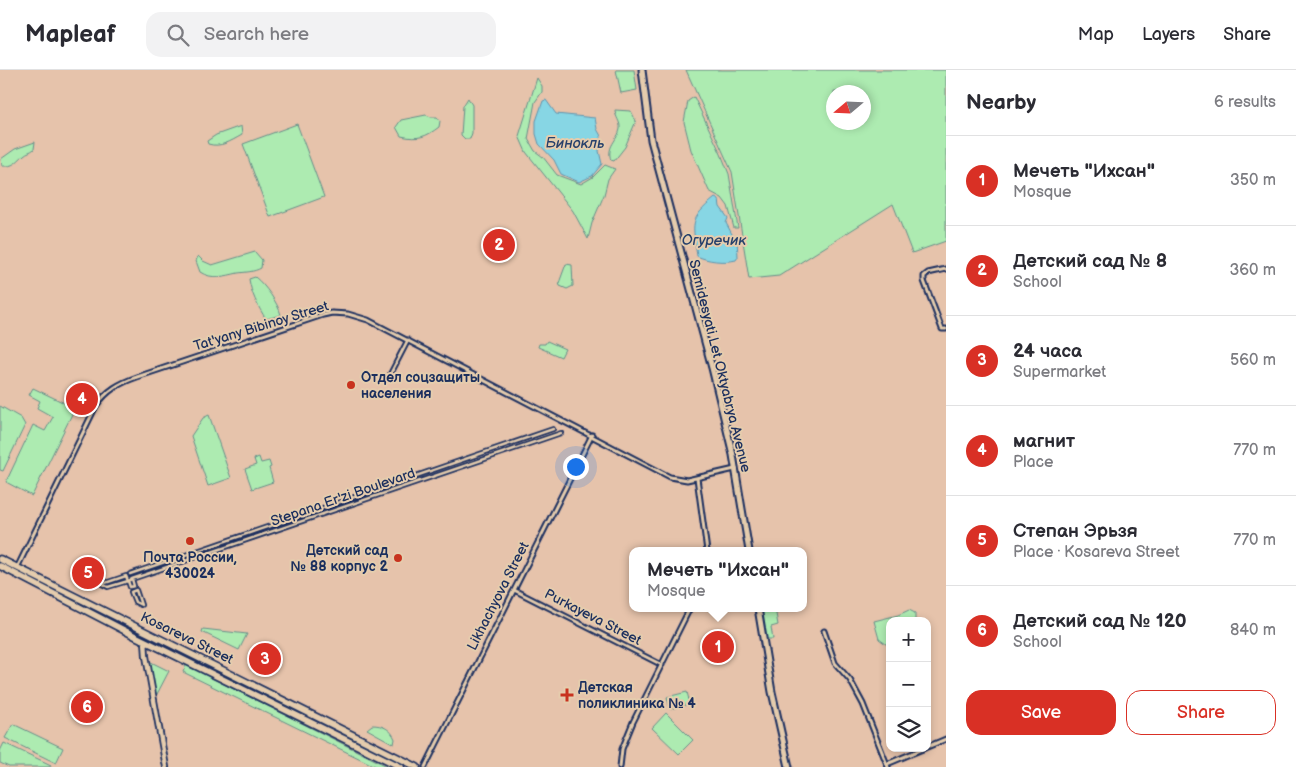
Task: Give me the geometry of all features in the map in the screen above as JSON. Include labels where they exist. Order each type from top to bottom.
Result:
[{"type":"main road","name":"Semidesyati Let Oktyabrya Avenue","points":[[642,70],[651,140],[712,368],[736,468],[748,547]]},
{"type":"main road","name":"Kosareva Street","points":[[0,559],[15,570],[145,641],[401,767]]},
{"type":"main road","name":"Kosareva Street","points":[[0,566],[15,570],[149,633],[418,767]]},
{"type":"main road","points":[[759,612],[772,692],[790,767]]},
{"type":"main road","points":[[145,641],[149,633]]},
{"type":"street","points":[[944,329],[924,282],[924,276],[928,273],[946,269]]},
{"type":"street","name":"Tat'yany Bibinoy Street","points":[[15,570],[96,406],[103,396],[115,386],[137,376],[332,313],[348,314],[362,318],[408,340],[670,477],[680,480],[696,478],[736,468]]},
{"type":"street","points":[[391,373],[408,340]]},
{"type":"street","name":"Stepana Er'zi Boulevard","points":[[130,574],[553,429]]},
{"type":"street","name":"Stepana Er'zi Boulevard","points":[[132,579],[561,433]]},
{"type":"street","name":"Likhachyova Street","points":[[425,767],[592,435]]},
{"type":"street","points":[[696,478],[706,547]]},
{"type":"street","points":[[132,579],[128,581],[108,587],[102,584],[126,576],[128,581],[130,587],[134,586],[132,579]]},
{"type":"street","points":[[136,590],[141,605],[135,602],[131,592],[136,590]]},
{"type":"street","name":"Purkayeva Street","points":[[514,590],[662,665]]},
{"type":"street","points":[[620,767],[622,749],[631,727],[688,612]]},
{"type":"street","points":[[824,631],[835,663],[850,680],[863,704],[887,766],[917,752]]},
{"type":"street","points":[[145,641],[166,767]]},
{"type":"street","points":[[931,746],[946,739]]},
{"type":"green space","points":[[616,70],[634,70],[637,90],[621,93]]},
{"type":"green space","points":[[686,70],[946,70],[946,241],[912,253],[893,204],[779,276],[749,279],[732,172]]},
{"type":"green space","points":[[537,78],[542,86],[542,92],[535,102],[528,139],[535,151],[543,157],[557,175],[581,184],[593,177],[605,165],[615,169],[608,179],[588,239],[573,211],[526,152],[519,136]]},
{"type":"green space","points":[[694,97],[729,174],[738,228],[734,228],[728,206],[722,198],[709,191],[691,150],[684,122],[688,101]]},
{"type":"green space","points":[[468,98],[472,105],[472,133],[470,139],[465,139],[461,135],[463,106]]},
{"type":"green space","points":[[615,110],[631,111],[636,121],[625,147],[614,161],[611,160],[610,151],[620,129]]},
{"type":"green space","points":[[426,115],[437,117],[440,121],[439,127],[422,137],[401,136],[396,127],[401,120]]},
{"type":"green space","points":[[297,124],[324,197],[270,217],[243,144]]},
{"type":"green space","points":[[241,126],[242,135],[234,140],[217,145],[208,144],[207,141],[216,135]]},
{"type":"green space","points":[[35,142],[34,149],[9,166],[2,166],[1,159],[15,149]]},
{"type":"green space","points":[[255,252],[262,260],[261,268],[223,276],[214,277],[200,272],[196,261],[198,256],[203,261],[212,265]]},
{"type":"green space","points":[[566,264],[572,265],[573,286],[567,289],[560,286],[559,283]]},
{"type":"green space","points":[[255,277],[271,295],[281,315],[266,319],[255,300],[250,284],[249,279]]},
{"type":"green space","points":[[547,341],[565,349],[561,357],[538,347],[539,344],[545,344]]},
{"type":"green space","points":[[33,388],[75,408],[32,496],[6,482],[33,425],[45,431],[53,417],[37,408],[40,401],[29,395]]},
{"type":"green space","points":[[0,406],[21,418],[25,425],[3,471],[0,470]]},
{"type":"green space","points":[[209,415],[231,478],[208,486],[191,436],[203,418]]},
{"type":"green space","points":[[259,457],[261,463],[269,461],[273,482],[252,489],[245,469],[256,465],[254,459]]},
{"type":"green space","points":[[909,610],[915,613],[915,617],[890,617]]},
{"type":"green space","points":[[762,612],[776,612],[778,625],[771,627],[773,639],[765,639]]},
{"type":"green space","points":[[886,618],[886,644],[879,639],[874,621]]},
{"type":"green space","points":[[203,629],[247,634],[239,650],[202,632]]},
{"type":"green space","points":[[149,661],[169,671],[155,698]]},
{"type":"green space","points":[[186,665],[389,767],[377,767],[183,672]]},
{"type":"green space","points":[[687,692],[690,704],[670,709],[667,697]]},
{"type":"green space","points":[[666,713],[693,740],[679,754],[652,728]]},
{"type":"green space","points":[[13,724],[63,748],[56,763],[5,738]]},
{"type":"green space","points":[[372,725],[389,730],[395,739],[394,744],[367,729]]},
{"type":"green space","points":[[4,743],[51,765],[50,767],[9,767],[0,763],[0,751]]},
{"type":"water","name":"Бинокль","points":[[546,100],[556,114],[595,118],[597,129],[601,136],[599,151],[602,164],[592,176],[579,182],[561,174],[554,160],[539,144],[536,134],[536,121],[543,101]]},
{"type":"water","name":"Огуречик","points":[[715,198],[719,200],[720,207],[728,218],[726,223],[733,236],[737,238],[738,257],[736,260],[716,261],[697,256],[694,223],[700,212]]},
{"type":"place","name":"Детский сад № 8","points":[[499,245]]},
{"type":"place","name":"Отдел соцзащиты населения","points":[[351,385]]},
{"type":"place","name":"магнит","points":[[82,399]]},
{"type":"place","name":"Почта России, 430024","points":[[190,541]]},
{"type":"place","name":"Детский сад № 88 корпус 2","points":[[398,558]]},
{"type":"place","name":"Степан Эрьзя","points":[[88,573]]},
{"type":"place","name":"Мечеть \"Ихсан\"","points":[[718,647]]},
{"type":"place","name":"24 часа","points":[[265,659]]},
{"type":"place","name":"Детская поликлиника № 4","points":[[567,695]]},
{"type":"place","name":"Детский сад № 120","points":[[87,707]]}]
